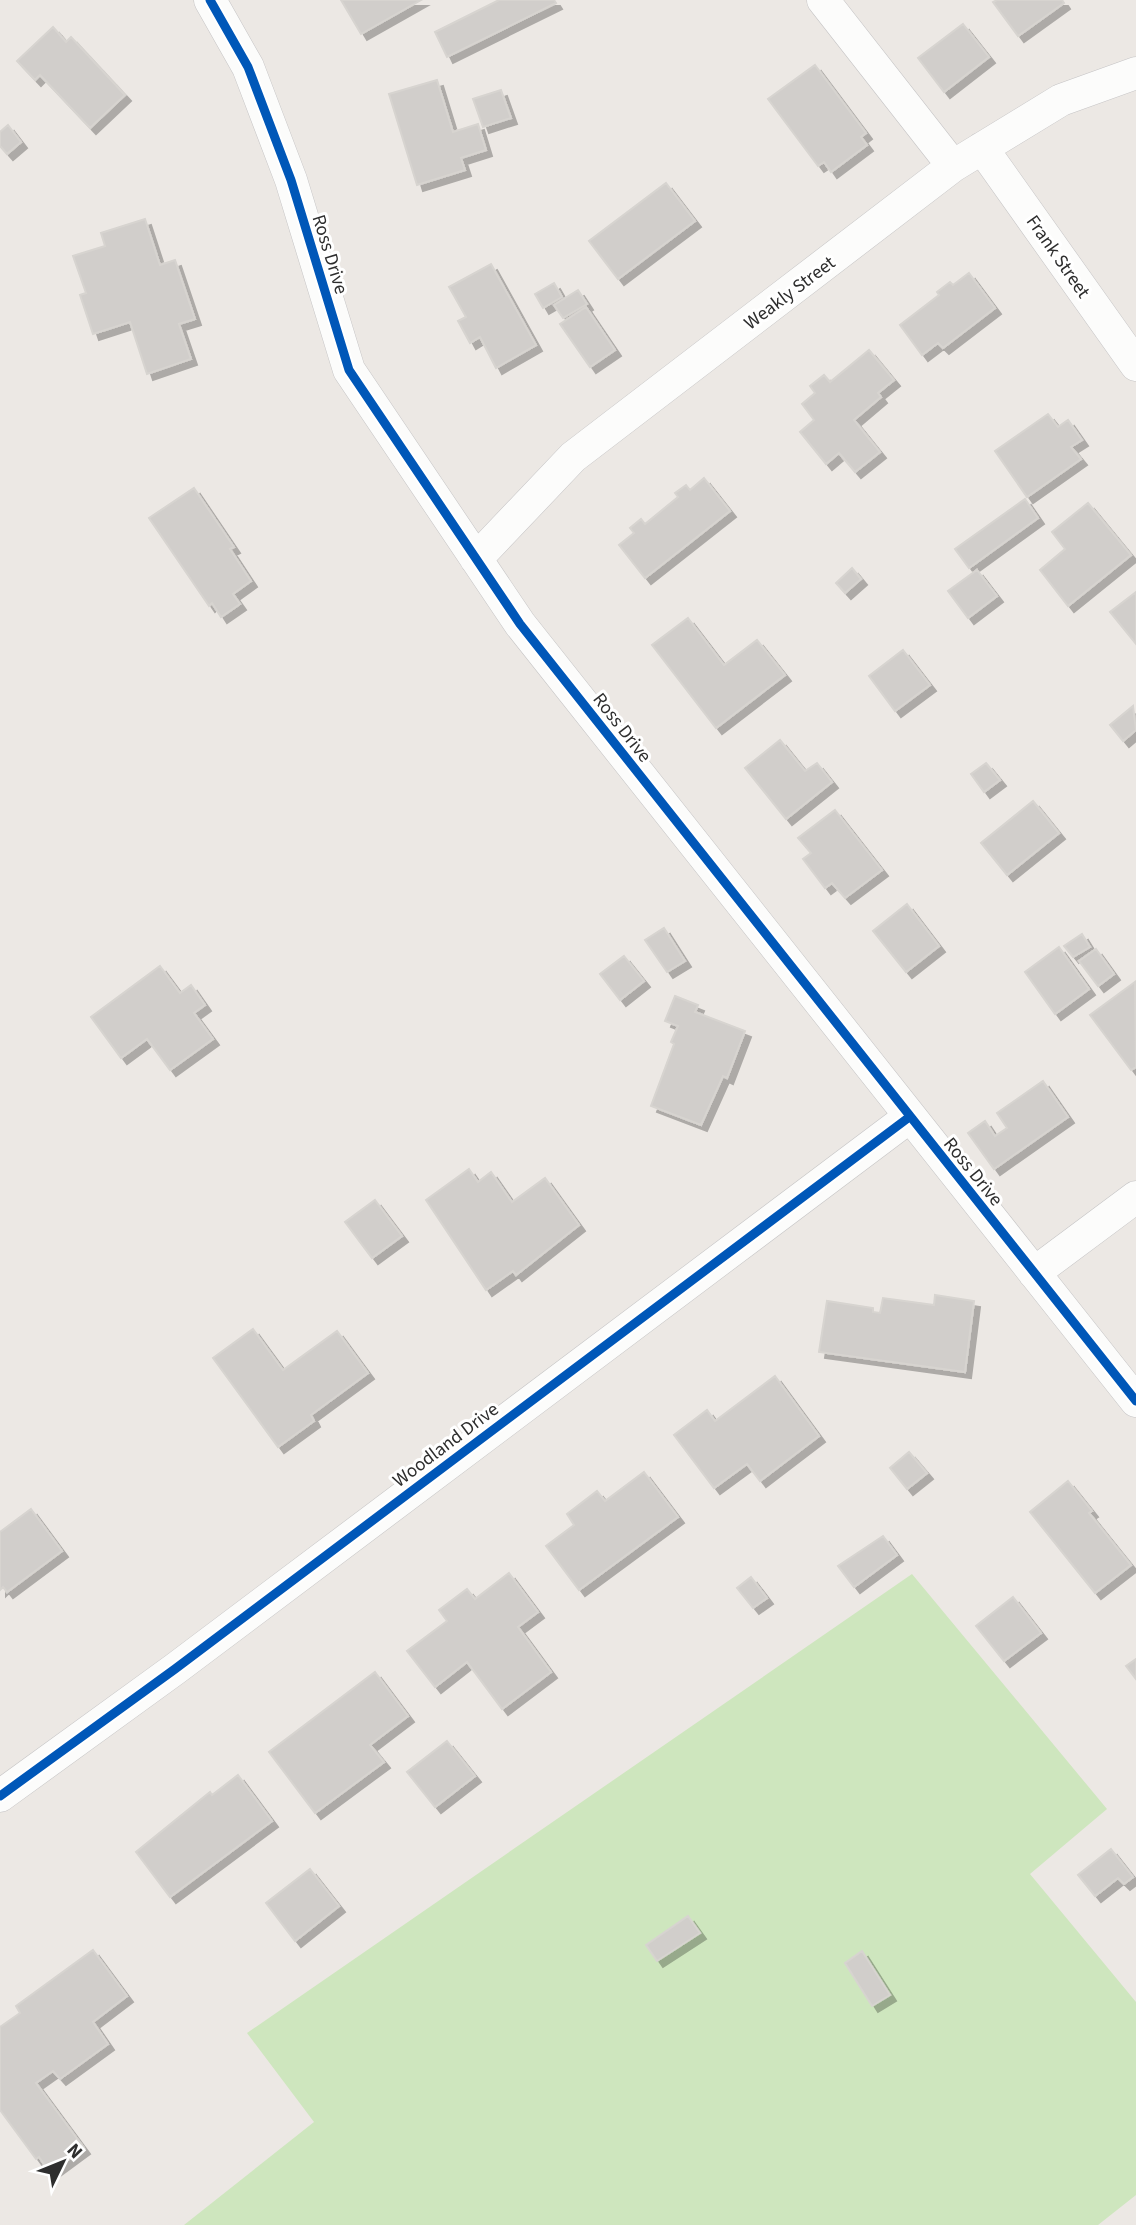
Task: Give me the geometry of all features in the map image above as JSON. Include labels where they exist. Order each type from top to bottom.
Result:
[{"type":"street","name":"Ross Drive","points":[[210,0],[248,67],[291,180],[349,370],[520,624],[908,1118],[1136,1401]]},
{"type":"street","points":[[823,0],[953,166]]},
{"type":"street","name":"Weakly Street","points":[[476,559],[573,457],[953,166],[1061,100],[1136,73]]},
{"type":"street","name":"Frank Street","points":[[982,148],[1136,365]]},
{"type":"street","name":"Woodland Drive","points":[[0,1796],[175,1670],[908,1118]]},
{"type":"street","points":[[1034,1273],[1136,1197]]},
{"type":"green space","points":[[912,1574],[1107,1809],[1030,1874],[1136,2002],[1136,2195],[1098,2225],[184,2225],[314,2122],[247,2033]]},
{"type":"building","points":[[341,0],[421,0],[361,34]]},
{"type":"building","points":[[499,0],[554,0],[556,3],[447,57],[435,32]]},
{"type":"building","points":[[1062,0],[1064,3],[1018,36],[993,2]]},
{"type":"building","points":[[963,24],[989,57],[944,92],[918,58]]},
{"type":"building","points":[[53,27],[66,42],[71,37],[125,95],[90,128],[40,75],[35,80],[17,61]]},
{"type":"building","points":[[815,65],[866,133],[861,137],[867,145],[831,172],[824,162],[818,166],[768,99]]},
{"type":"building","points":[[437,80],[453,132],[478,124],[486,150],[461,158],[465,170],[417,185],[389,94]]},
{"type":"building","points":[[501,90],[511,118],[483,127],[473,99]]},
{"type":"building","points":[[8,125],[21,142],[7,154],[0,146],[0,132]]},
{"type":"building","points":[[666,183],[695,221],[618,279],[589,241]]},
{"type":"building","points":[[145,219],[160,265],[175,260],[195,319],[179,324],[191,359],[147,374],[130,322],[93,334],[80,295],[86,293],[73,256],[105,246],[101,233]]},
{"type":"building","points":[[491,264],[536,345],[496,368],[480,337],[470,343],[458,321],[466,317],[449,287]]},
{"type":"building","points":[[969,273],[995,308],[943,348],[938,343],[922,355],[900,325],[939,295],[937,292],[950,282],[953,285]]},
{"type":"building","points":[[554,283],[562,297],[543,308],[535,294]]},
{"type":"building","points":[[578,290],[587,304],[563,318],[554,305]]},
{"type":"building","points":[[586,307],[615,350],[590,367],[560,324]]},
{"type":"building","points":[[869,350],[894,380],[878,393],[881,397],[854,420],[880,452],[855,472],[839,453],[826,464],[800,432],[814,420],[802,404],[815,393],[810,386],[824,375],[830,382]]},
{"type":"building","points":[[1048,414],[1058,427],[1068,420],[1082,440],[1071,447],[1081,459],[1027,497],[995,451]]},
{"type":"building","points":[[704,478],[730,511],[645,578],[619,545],[634,533],[630,528],[641,519],[645,524],[678,497],[675,493],[686,485],[690,490]]},
{"type":"building","points":[[194,488],[234,547],[230,549],[251,581],[233,594],[240,604],[221,617],[212,603],[209,606],[149,518]]},
{"type":"building","points":[[1025,499],[1038,518],[969,568],[955,549]]},
{"type":"building","points":[[1088,503],[1131,555],[1068,606],[1040,570],[1065,549],[1052,532]]},
{"type":"building","points":[[852,568],[861,579],[845,593],[836,583]]},
{"type":"building","points":[[977,570],[997,596],[968,618],[948,591]]},
{"type":"building","points":[[1136,592],[1136,644],[1110,612]]},
{"type":"building","points":[[688,618],[724,665],[757,640],[785,675],[716,728],[652,645]]},
{"type":"building","points":[[903,650],[930,685],[895,711],[869,676]]},
{"type":"building","points":[[1133,706],[1136,730],[1123,741],[1110,725]]},
{"type":"building","points":[[780,740],[805,771],[817,763],[832,782],[786,819],[745,768]]},
{"type":"building","points":[[986,763],[1000,780],[984,792],[971,774]]},
{"type":"building","points":[[1033,801],[1059,833],[1007,875],[981,843]]},
{"type":"building","points":[[835,810],[882,870],[845,898],[832,883],[825,888],[803,859],[811,853],[798,838]]},
{"type":"building","points":[[907,904],[939,946],[906,972],[873,931]]},
{"type":"building","points":[[664,928],[685,961],[667,972],[645,940]]},
{"type":"building","points":[[1082,934],[1090,947],[1073,957],[1064,946]]},
{"type":"building","points":[[1059,947],[1089,989],[1055,1014],[1025,972]]},
{"type":"building","points":[[1096,949],[1114,974],[1098,986],[1079,961]]},
{"type":"building","points":[[624,956],[644,981],[620,1000],[600,974]]},
{"type":"building","points":[[160,966],[180,993],[191,985],[205,1005],[194,1013],[213,1039],[170,1070],[147,1039],[121,1058],[91,1017]]},
{"type":"building","points":[[1135,982],[1136,1067],[1131,1070],[1090,1015]]},
{"type":"building","points":[[675,996],[698,1005],[695,1012],[745,1031],[727,1078],[723,1076],[701,1125],[651,1106],[678,1026],[665,1021]]},
{"type":"building","points":[[1043,1081],[1068,1117],[994,1169],[968,1133],[985,1121],[995,1136],[1007,1128],[997,1113]]},
{"type":"building","points":[[469,1169],[478,1182],[491,1172],[512,1202],[545,1178],[579,1225],[516,1275],[513,1271],[486,1290],[426,1200]]},
{"type":"building","points":[[375,1200],[402,1236],[372,1258],[345,1222]]},
{"type":"building","points":[[935,1295],[974,1301],[965,1372],[819,1352],[827,1301],[873,1308],[873,1312],[880,1313],[883,1298],[934,1305]]},
{"type":"building","points":[[253,1329],[283,1370],[337,1331],[368,1373],[311,1415],[314,1421],[278,1447],[213,1358]]},
{"type":"building","points":[[775,1376],[819,1436],[760,1481],[747,1464],[714,1488],[674,1435],[707,1410],[715,1421]]},
{"type":"building","points":[[909,1452],[927,1473],[907,1489],[890,1468]]},
{"type":"building","points":[[644,1472],[678,1517],[579,1590],[546,1546],[574,1525],[567,1514],[597,1491],[605,1501]]},
{"type":"building","points":[[1068,1481],[1092,1511],[1089,1513],[1131,1565],[1095,1593],[1030,1512]]},
{"type":"building","points":[[31,1509],[62,1551],[7,1592],[3,1587],[0,1590],[0,1532]]},
{"type":"building","points":[[883,1536],[897,1555],[854,1587],[838,1566]]},
{"type":"building","points":[[509,1573],[538,1612],[518,1627],[551,1672],[502,1709],[467,1662],[435,1687],[407,1651],[447,1621],[439,1610],[467,1589],[475,1599]]},
{"type":"building","points":[[751,1577],[767,1598],[753,1608],[737,1588]]},
{"type":"building","points":[[1013,1597],[1041,1633],[1004,1661],[976,1626]]},
{"type":"building","points":[[1136,1659],[1136,1679],[1126,1666]]},
{"type":"building","points":[[375,1672],[408,1716],[370,1745],[384,1762],[315,1813],[269,1752]]},
{"type":"building","points":[[447,1741],[475,1776],[435,1807],[407,1772]]},
{"type":"building","points":[[238,1775],[272,1821],[170,1897],[136,1852],[210,1792],[212,1795]]},
{"type":"building","points":[[1111,1849],[1133,1877],[1124,1884],[1118,1878],[1095,1896],[1078,1875]]},
{"type":"building","points":[[310,1869],[339,1906],[295,1941],[266,1903]]},
{"type":"building","points":[[688,1916],[700,1933],[657,1961],[646,1945]]},
{"type":"building","points":[[93,1950],[127,1996],[93,2022],[108,2044],[60,2079],[53,2071],[36,2083],[84,2148],[50,2173],[39,2157],[36,2159],[0,2110],[0,2027],[20,2013],[16,2006]]},
{"type":"building","points":[[862,1951],[890,1995],[872,2006],[845,1963]]},
{"type":"cycle path","points":[[210,0],[248,67],[291,180],[349,370],[520,624],[1136,1401]]},
{"type":"cycle path","points":[[0,1796],[175,1669],[908,1118]]}]
